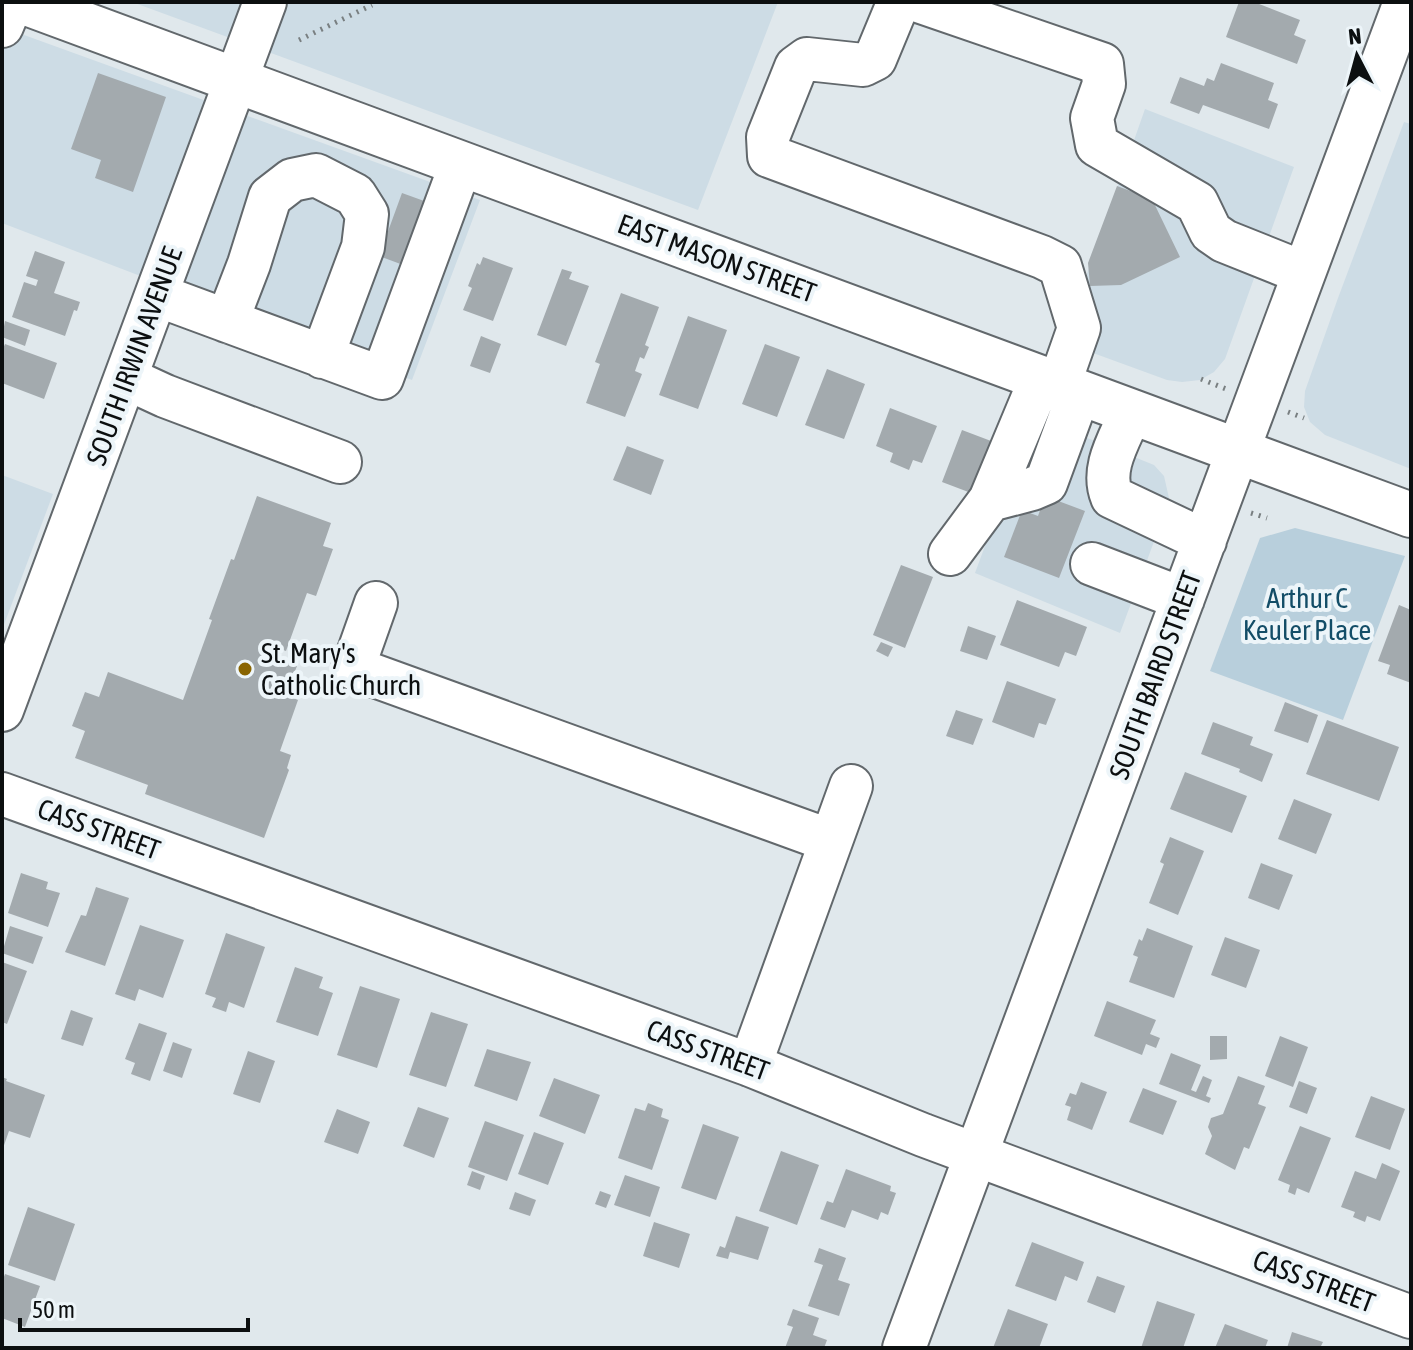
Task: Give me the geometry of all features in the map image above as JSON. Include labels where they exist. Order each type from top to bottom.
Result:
[{"type":"main road","name":"EAST MASON STREET","points":[[24,2],[1411,515]]},
{"type":"street","points":[[2,26],[12,2]]},
{"type":"street","name":"SOUTH IRWIN AVENUE","points":[[2,710],[265,2]]},
{"type":"street","points":[[904,2],[897,6],[875,59],[863,65],[807,59],[796,67],[768,137],[769,156],[1060,266],[1079,328],[1060,385],[990,500],[950,554]]},
{"type":"street","points":[[921,2],[1102,64],[1104,84],[1092,118],[1097,145],[1197,203],[1211,232],[1224,241],[1304,273]]},
{"type":"street","name":"SOUTH BAIRD STREET","points":[[904,1348],[1405,2]]},
{"type":"street","points":[[157,295],[382,378],[461,164]]},
{"type":"street","points":[[227,321],[270,197],[292,180],[316,175],[355,195],[367,214],[363,247],[322,357]]},
{"type":"street","points":[[126,378],[165,396],[340,462]]},
{"type":"street","points":[[1131,412],[1108,469],[1106,483],[1112,497],[1205,541]]},
{"type":"street","points":[[1092,564],[1183,599]]},
{"type":"street","points":[[376,603],[353,668],[831,841]]},
{"type":"street","points":[[750,1065],[851,786]]},
{"type":"street","name":"CASS STREET","points":[[2,794],[750,1065],[1411,1317]]},
{"type":"path","points":[[299,40],[372,5]]},
{"type":"shaded area","points":[[132,2],[778,2],[698,210]]},
{"type":"shaded area","points":[[2,27],[480,200],[412,380],[2,223]]},
{"type":"shaded area","points":[[1145,109],[1294,167],[1225,359],[1214,372],[1200,380],[1167,380],[1063,342]]},
{"type":"shaded area","points":[[1404,122],[1411,124],[1411,469],[1325,435],[1310,422],[1304,407],[1305,391]]},
{"type":"shaded area","points":[[1033,416],[1154,465],[1164,476],[1169,498],[1120,633],[975,573]]},
{"type":"shaded area","points":[[2,475],[53,494],[2,630]]},
{"type":"green space","name":"Arthur C Keuler Place","points":[[1295,528],[1405,556],[1343,720],[1210,671],[1260,538]]},
{"type":"building","points":[[1239,2],[1254,2],[1300,20],[1294,35],[1306,40],[1297,64],[1226,37]]},
{"type":"building","points":[[1221,63],[1274,83],[1268,100],[1278,104],[1269,129],[1203,105],[1199,114],[1170,103],[1180,77],[1204,86],[1207,78],[1214,81]]},
{"type":"building","points":[[98,73],[166,97],[133,192],[95,178],[101,160],[71,149]]},
{"type":"building","points":[[1117,186],[1152,199],[1180,257],[1121,285],[1090,286],[1088,263]]},
{"type":"building","points":[[402,193],[438,206],[414,269],[379,256]]},
{"type":"building","points":[[35,251],[65,262],[54,293],[80,302],[65,336],[12,317],[24,282],[36,286],[38,280],[26,276]]},
{"type":"building","points":[[483,257],[513,268],[493,321],[463,310],[472,288],[468,286],[477,263],[480,265]]},
{"type":"building","points":[[562,269],[572,272],[569,279],[589,286],[566,346],[537,335]]},
{"type":"building","points":[[621,293],[659,307],[645,345],[649,347],[644,359],[640,357],[635,371],[642,374],[625,417],[586,403],[600,364],[595,362]]},
{"type":"building","points":[[688,316],[727,330],[698,409],[659,395]]},
{"type":"building","points":[[5,321],[30,330],[25,346],[2,337]]},
{"type":"building","points":[[481,336],[501,344],[490,373],[470,366]]},
{"type":"building","points":[[5,344],[57,363],[44,399],[2,383],[2,351]]},
{"type":"building","points":[[765,344],[800,357],[777,417],[742,404]]},
{"type":"building","points":[[827,369],[865,384],[844,439],[805,425]]},
{"type":"building","points":[[890,408],[937,426],[922,463],[913,460],[909,470],[890,462],[893,453],[876,446]]},
{"type":"building","points":[[962,430],[999,444],[979,496],[942,482]]},
{"type":"building","points":[[627,446],[664,460],[651,495],[613,480]]},
{"type":"building","name":"St. Mary's Catholic Church","points":[[257,496],[331,523],[323,546],[333,549],[316,596],[307,593],[286,651],[280,649],[276,659],[297,666],[286,695],[298,700],[280,751],[291,755],[289,770],[264,838],[145,794],[148,785],[75,758],[85,731],[72,726],[85,692],[99,697],[108,672],[183,700],[212,620],[209,619]]},
{"type":"building","points":[[1045,496],[1085,511],[1059,578],[1004,557],[1022,510],[1038,516]]},
{"type":"building","points":[[901,565],[933,577],[905,648],[873,635]]},
{"type":"building","points":[[1017,600],[1087,627],[1076,656],[1065,652],[1059,667],[1000,645]]},
{"type":"building","points":[[1399,605],[1411,610],[1411,683],[1387,674],[1390,665],[1378,661]]},
{"type":"building","points":[[968,626],[996,636],[987,660],[960,651]]},
{"type":"building","points":[[881,642],[893,647],[888,657],[876,651]]},
{"type":"building","points":[[1007,681],[1056,699],[1046,725],[1039,723],[1034,738],[992,722]]},
{"type":"building","points":[[1285,702],[1318,715],[1308,743],[1274,731]]},
{"type":"building","points":[[956,710],[983,719],[973,745],[946,736]]},
{"type":"building","points":[[1327,720],[1399,747],[1379,801],[1306,774]]},
{"type":"building","points":[[1213,722],[1253,737],[1250,745],[1273,754],[1262,782],[1239,772],[1240,769],[1201,754]]},
{"type":"building","points":[[1185,772],[1247,796],[1232,833],[1170,809]]},
{"type":"building","points":[[1294,799],[1332,814],[1316,854],[1278,839]]},
{"type":"building","points":[[1170,837],[1204,851],[1178,915],[1149,903],[1164,864],[1160,862]]},
{"type":"building","points":[[1261,863],[1293,875],[1279,910],[1248,898]]},
{"type":"building","points":[[21,873],[48,882],[46,889],[60,893],[48,927],[8,913]]},
{"type":"building","points":[[96,887],[129,898],[105,966],[65,952],[81,915],[86,916]]},
{"type":"building","points":[[140,925],[184,940],[163,998],[139,989],[135,1001],[115,994]]},
{"type":"building","points":[[10,926],[43,937],[33,964],[2,953]]},
{"type":"building","points":[[1147,928],[1193,946],[1174,998],[1129,982],[1138,957],[1133,955]]},
{"type":"building","points":[[226,933],[265,947],[244,1008],[229,1002],[226,1012],[212,1007],[216,998],[205,994]]},
{"type":"building","points":[[1225,937],[1260,950],[1246,988],[1211,975]]},
{"type":"building","points":[[2,962],[27,971],[7,1024],[2,1022]]},
{"type":"building","points":[[295,967],[323,977],[319,988],[333,993],[318,1036],[276,1022]]},
{"type":"building","points":[[360,986],[400,999],[377,1068],[337,1055]]},
{"type":"building","points":[[1107,1001],[1156,1020],[1150,1034],[1160,1038],[1156,1048],[1146,1044],[1142,1055],[1094,1036]]},
{"type":"building","points":[[71,1010],[93,1018],[83,1046],[61,1039]]},
{"type":"building","points":[[431,1012],[468,1024],[446,1087],[409,1075]]},
{"type":"building","points":[[139,1023],[167,1033],[150,1081],[131,1074],[135,1063],[125,1059]]},
{"type":"building","points":[[1210,1036],[1227,1036],[1227,1059],[1210,1060]]},
{"type":"building","points":[[1280,1036],[1308,1047],[1293,1087],[1265,1076]]},
{"type":"building","points":[[173,1042],[192,1049],[182,1078],[163,1071]]},
{"type":"building","points":[[487,1049],[531,1062],[517,1101],[474,1086]]},
{"type":"building","points":[[248,1051],[275,1061],[260,1103],[233,1094]]},
{"type":"building","points":[[1171,1053],[1201,1065],[1191,1090],[1196,1092],[1203,1076],[1212,1080],[1206,1096],[1211,1098],[1209,1103],[1159,1084]]},
{"type":"building","points":[[1238,1076],[1265,1086],[1258,1104],[1266,1107],[1249,1149],[1244,1147],[1235,1170],[1205,1154],[1212,1136],[1208,1127],[1211,1118],[1223,1114]]},
{"type":"building","points":[[2,1077],[45,1095],[30,1138],[9,1131],[2,1151]]},
{"type":"building","points":[[554,1078],[600,1095],[585,1134],[539,1116]]},
{"type":"building","points":[[1299,1081],[1317,1088],[1307,1114],[1289,1107]]},
{"type":"building","points":[[1081,1082],[1107,1092],[1092,1130],[1067,1120],[1071,1107],[1065,1105],[1070,1093],[1076,1095]]},
{"type":"building","points":[[1143,1088],[1177,1101],[1163,1135],[1129,1122]]},
{"type":"building","points":[[1371,1096],[1405,1109],[1390,1150],[1355,1137]]},
{"type":"building","points":[[648,1103],[663,1109],[661,1117],[669,1120],[652,1170],[618,1158],[635,1108],[645,1111]]},
{"type":"building","points":[[418,1107],[449,1118],[434,1158],[403,1146]]},
{"type":"building","points":[[337,1109],[370,1122],[358,1154],[324,1142]]},
{"type":"building","points":[[485,1121],[524,1135],[507,1181],[468,1167]]},
{"type":"building","points":[[703,1124],[739,1137],[716,1200],[681,1188]]},
{"type":"building","points":[[1300,1126],[1331,1138],[1309,1193],[1297,1188],[1295,1195],[1288,1192],[1290,1185],[1278,1180]]},
{"type":"building","points":[[534,1132],[564,1143],[548,1185],[518,1174]]},
{"type":"building","points":[[781,1151],[819,1165],[797,1225],[759,1211]]},
{"type":"building","points":[[1382,1163],[1400,1171],[1380,1221],[1367,1216],[1365,1222],[1353,1217],[1355,1212],[1341,1207],[1355,1171],[1376,1179]]},
{"type":"building","points":[[846,1169],[891,1186],[890,1191],[896,1193],[888,1215],[881,1212],[878,1220],[852,1210],[845,1228],[820,1219],[827,1201],[833,1203]]},
{"type":"building","points":[[472,1171],[485,1176],[480,1190],[467,1185]]},
{"type":"building","points":[[625,1175],[660,1187],[650,1217],[614,1205]]},
{"type":"building","points":[[600,1191],[611,1195],[606,1208],[595,1204]]},
{"type":"building","points":[[515,1192],[536,1200],[530,1216],[509,1209]]},
{"type":"building","points":[[28,1207],[75,1224],[55,1281],[8,1265]]},
{"type":"building","points":[[736,1216],[769,1227],[758,1260],[730,1252],[728,1259],[716,1256],[720,1246],[725,1248]]},
{"type":"building","points":[[654,1222],[690,1234],[679,1268],[643,1256]]},
{"type":"building","points":[[1032,1242],[1084,1262],[1077,1281],[1065,1276],[1056,1301],[1015,1286]]},
{"type":"building","points":[[819,1248],[846,1258],[838,1280],[850,1284],[839,1316],[808,1306],[823,1265],[814,1262]]},
{"type":"building","points":[[5,1274],[40,1286],[25,1327],[2,1318],[2,1282]]},
{"type":"building","points":[[1097,1276],[1125,1286],[1115,1313],[1087,1302]]},
{"type":"building","points":[[1157,1301],[1195,1314],[1183,1348],[1141,1348]]},
{"type":"building","points":[[793,1309],[819,1318],[813,1335],[827,1340],[824,1348],[785,1348],[793,1327],[787,1325]]},
{"type":"building","points":[[1008,1309],[1048,1324],[1039,1348],[993,1348]]},
{"type":"building","points":[[1225,1324],[1268,1340],[1265,1348],[1215,1348]]},
{"type":"building","points":[[1292,1332],[1323,1342],[1320,1348],[1287,1348]]},
{"type":"place","name":"St. Mary's Catholic Church","points":[[245,669]]}]
